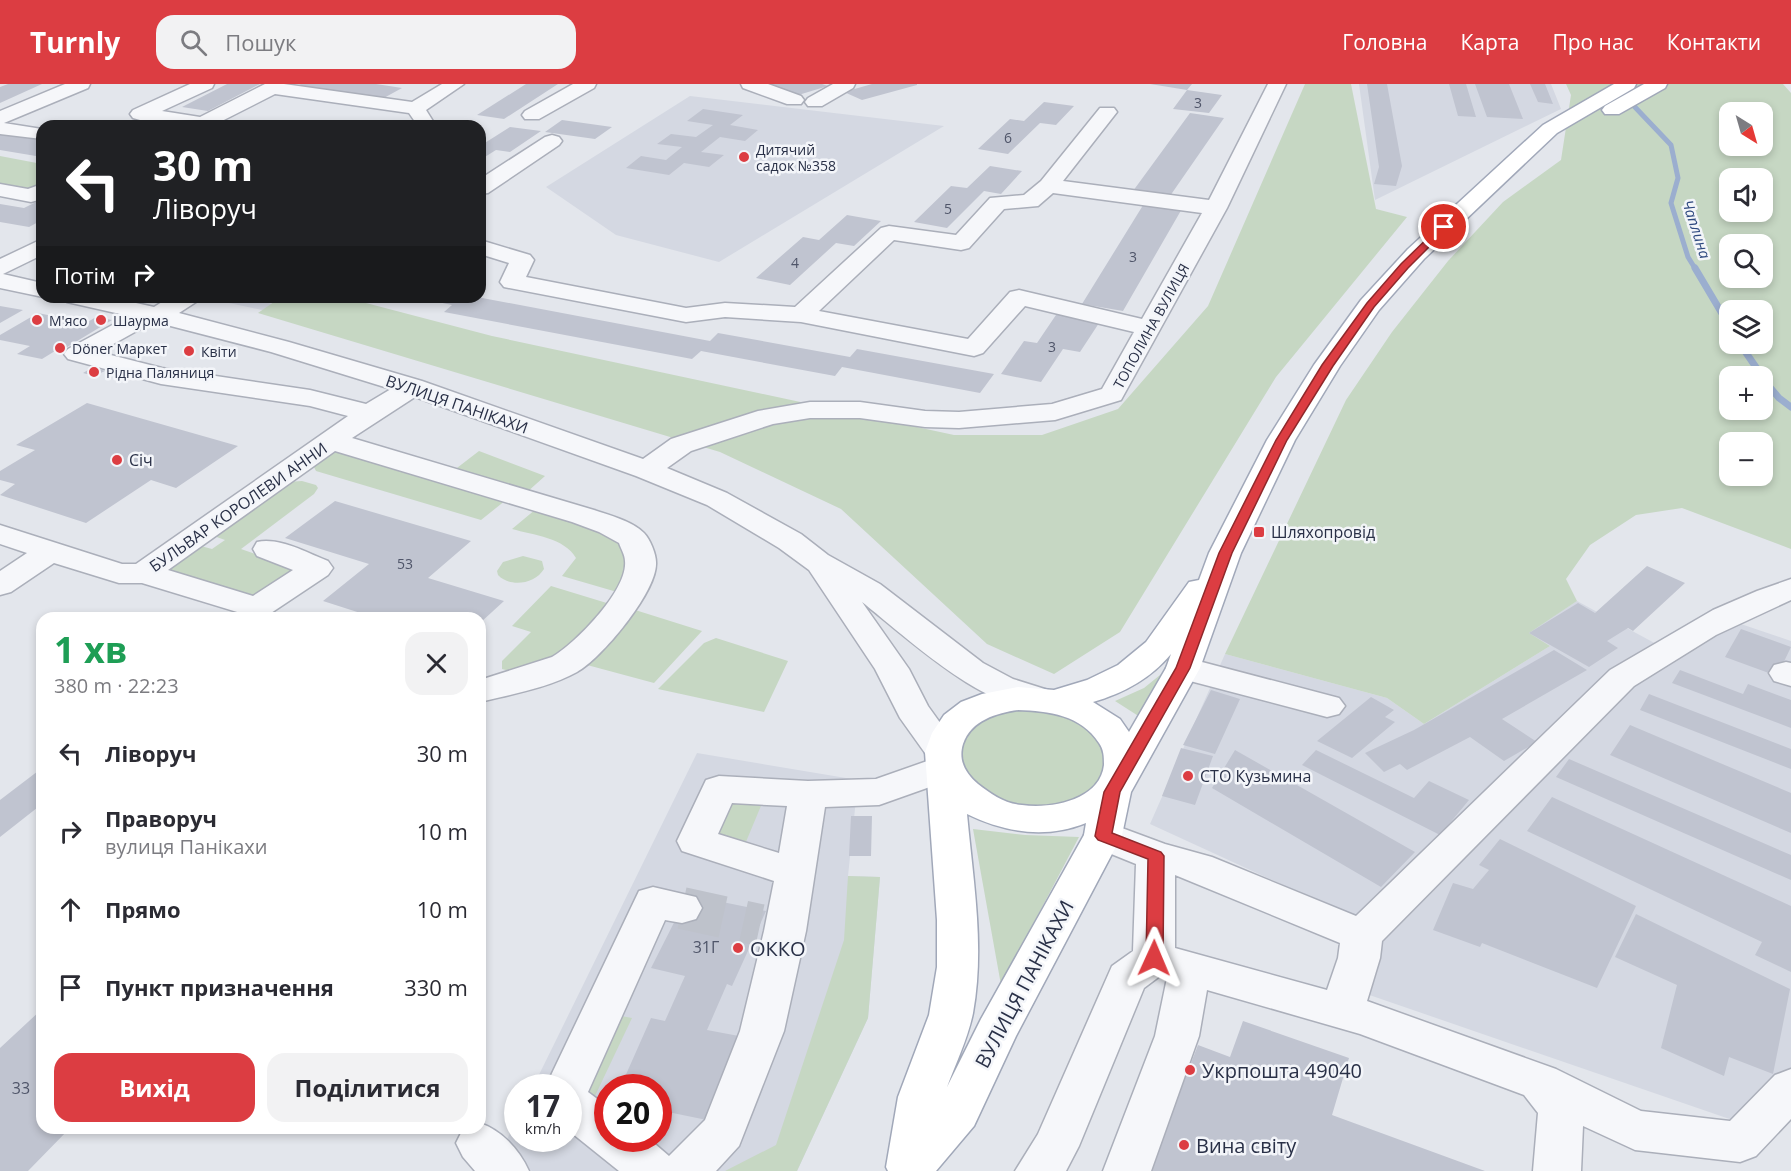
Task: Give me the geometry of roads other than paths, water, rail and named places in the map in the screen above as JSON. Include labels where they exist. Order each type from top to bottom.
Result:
[{"type":"main road","points":[[1116,784],[1123,761],[1119,745],[1109,730],[1095,717],[1076,707],[1045,700],[1013,699],[991,703],[972,711],[957,723],[947,736],[944,760],[953,784],[985,809],[1032,820],[1056,819],[1079,813],[1098,804],[1116,784],[1183,668],[1225,553],[1281,440],[1328,365],[1370,305],[1416,254],[1550,129],[1627,84]]},
{"type":"main road","points":[[1513,165],[1545,150],[1658,84]]},
{"type":"main road","points":[[1045,700],[1096,690],[1119,680],[1141,666],[1157,648],[1225,553]]},
{"type":"main road","name":"ВУЛИЦЯ ПАНІКАХИ","points":[[917,1168],[921,1097],[951,1015],[958,967],[957,920],[944,760]]},
{"type":"main road","name":"ВУЛИЦЯ ПАНІКАХИ","points":[[917,1168],[958,1112],[996,1032],[1103,836],[1116,784]]},
{"type":"street","points":[[0,118],[81,84]]},
{"type":"street","points":[[183,120],[140,114],[205,84]]},
{"type":"street","points":[[210,120],[272,88],[415,108],[455,84]]},
{"type":"street","points":[[532,115],[587,84]]},
{"type":"street","points":[[750,84],[794,100]]},
{"type":"street","points":[[815,102],[846,84]]},
{"type":"street","name":"ТОПОЛИНА ВУЛИЦЯ","points":[[646,470],[681,445],[768,417],[810,410],[860,410],[926,419],[959,420],[1055,412],[1113,394],[1216,208],[1277,84]]},
{"type":"street","points":[[415,108],[424,120]]},
{"type":"street","points":[[801,315],[889,233],[961,243],[998,203],[1030,201],[1049,186],[1107,112]]},
{"type":"street","points":[[0,128],[36,134]]},
{"type":"street","points":[[486,184],[552,141]]},
{"type":"street","points":[[1049,186],[1216,208]]},
{"type":"street","points":[[0,190],[31,195],[36,193]]},
{"type":"street","points":[[0,268],[36,249]]},
{"type":"street","points":[[486,249],[522,260],[512,282],[686,315],[725,310],[801,315],[974,348],[1019,297],[1149,328]]},
{"type":"street","points":[[0,281],[36,289]]},
{"type":"street","name":"ВУЛИЦЯ ПАНІКАХИ","points":[[103,303],[280,347],[413,387],[646,470],[717,499],[790,541],[817,562],[869,591],[971,671],[1001,687],[1045,700]]},
{"type":"street","points":[[177,303],[158,315],[133,323],[77,354],[120,366],[211,385],[310,398],[370,413]]},
{"type":"street","name":"БУЛЬВАР КОРОЛЕВИ АННИ","points":[[0,534],[119,574],[144,573],[370,413],[413,387]]},
{"type":"street","points":[[331,441],[583,516],[610,526],[632,538],[641,564],[634,582],[611,623],[566,665],[486,689]]},
{"type":"street","points":[[0,512],[52,529],[51,551],[0,585]]},
{"type":"street","points":[[144,573],[257,608],[317,568],[268,549]]},
{"type":"street","name":"ВУЛИЦЯ ПАНІКАХИ","points":[[817,562],[874,640],[892,669],[912,710],[944,760]]},
{"type":"street","points":[[1342,1011],[1359,958],[1362,935],[1622,678],[1672,645],[1746,605],[1791,589]]},
{"type":"street","points":[[1183,668],[1327,706]]},
{"type":"street","points":[[795,873],[696,841],[719,789],[808,794],[879,792],[944,760]]},
{"type":"street","points":[[685,1171],[723,1132],[762,1031],[772,928],[795,873],[808,794]]},
{"type":"street","points":[[1103,836],[1156,856],[1198,867],[1362,935]]},
{"type":"street","points":[[1126,1171],[1177,1036],[1172,963],[1156,856]]},
{"type":"street","points":[[573,1074],[653,902],[681,908]]},
{"type":"street","points":[[1039,1171],[1056,1146],[1126,978],[1172,963],[1342,1011],[1540,1082],[1635,1130],[1740,1142],[1791,1088]]},
{"type":"street","points":[[1540,1082],[1561,1108],[1557,1171]]},
{"type":"street","points":[[582,1114],[594,1123]]},
{"type":"street","points":[[630,1152],[653,1171]]},
{"type":"waterway","name":"Чаплина","points":[[1613,84],[1671,145],[1678,178],[1671,203],[1688,257],[1696,270]]},
{"type":"waterway","name":"Чаплина","points":[[1695,268],[1719,308]]},
{"type":"waterway","name":"Чаплина","points":[[1747,354],[1755,366]]},
{"type":"waterway","name":"Чаплина","points":[[1773,391],[1791,407]]},
{"type":"tunnel","points":[[682,908],[760,925]]},
{"type":"place","name":"Дитячий садок №358","points":[[744,157]]},
{"type":"place","name":"М'ясо","points":[[37,320]]},
{"type":"place","name":"Шаурма","points":[[101,320]]},
{"type":"place","name":"Döner Маркет","points":[[60,348]]},
{"type":"place","name":"Квіти","points":[[189,351]]},
{"type":"place","name":"Рідна Паляниця","points":[[94,372]]},
{"type":"place","name":"Січ","points":[[117,460]]},
{"type":"place","name":"Шляхопровід","points":[[1259,532]]},
{"type":"place","name":"СТО Кузьмина","points":[[1188,776]]},
{"type":"place","name":"ОККО","points":[[738,948]]},
{"type":"place","name":"Укрпошта 49040","points":[[1190,1070]]},
{"type":"place","name":"Вина світу","points":[[1184,1145]]}]
